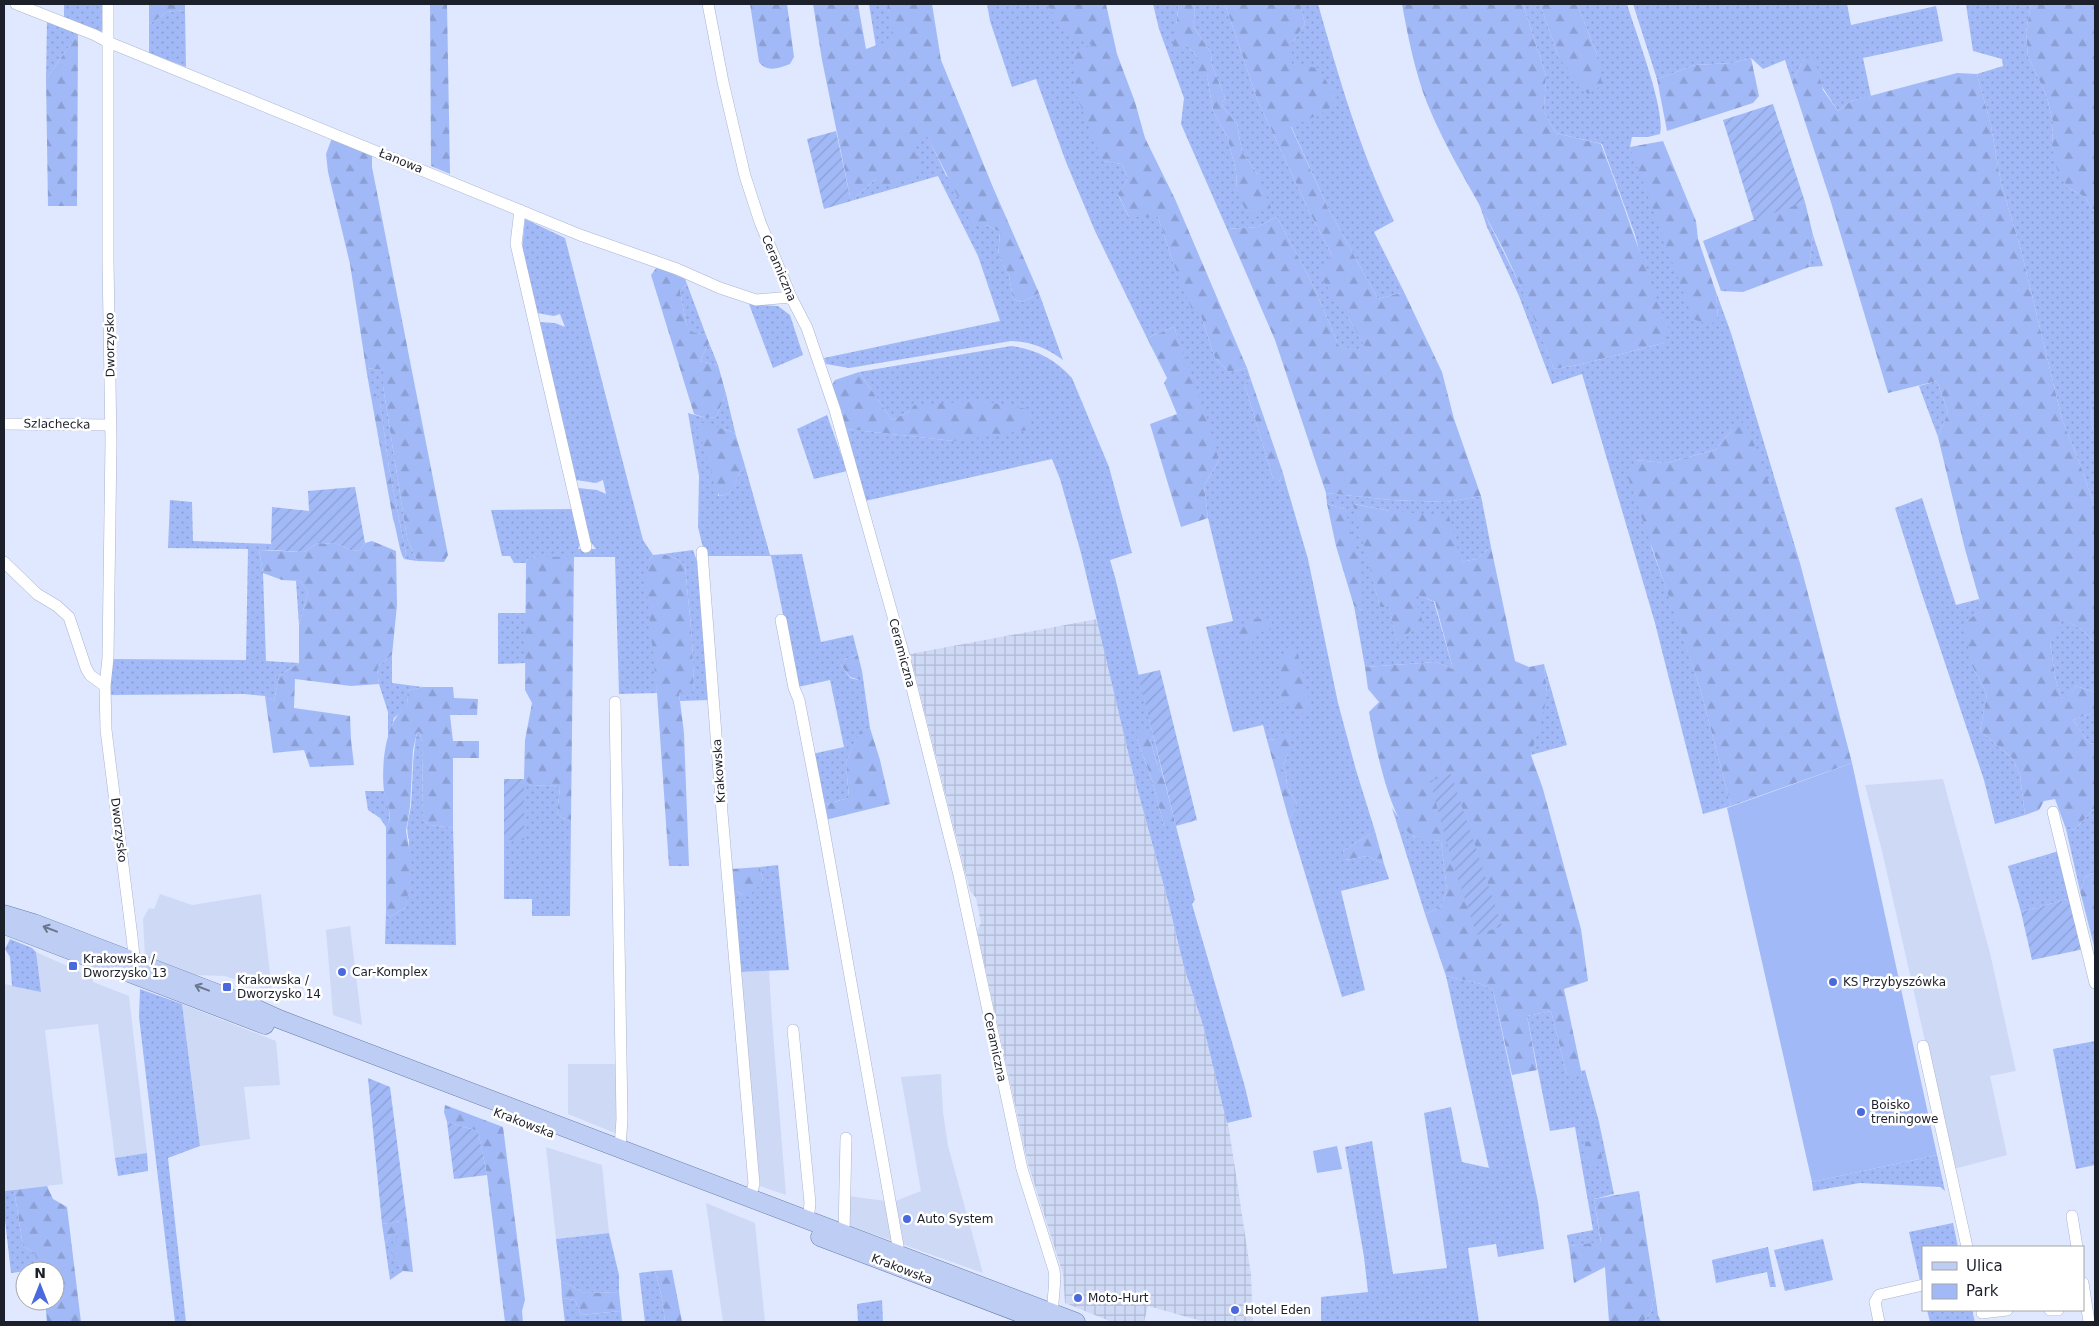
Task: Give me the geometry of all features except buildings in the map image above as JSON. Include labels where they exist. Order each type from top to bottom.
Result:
[{"type":"main road","name":"Krakowska","points":[[4,914],[34,923],[130,967],[753,1210],[1050,1319],[1076,1322]]},
{"type":"main road","name":"Krakowska","points":[[4,925],[279,1019],[897,1253],[1050,1319]]},
{"type":"street","name":"Łanowa","points":[[16,4],[580,235],[677,269],[720,288],[756,300],[791,297]]},
{"type":"street","name":"Dworzysko","points":[[108,4],[110,425],[108,658],[105,686],[106,730],[132,937],[130,967]]},
{"type":"street","name":"Ceramiczna","points":[[708,4],[722,82],[746,176],[760,222],[791,297],[807,328],[835,410],[903,652],[959,875],[1022,1169],[1054,1270],[1056,1283],[1050,1319]]},
{"type":"street","points":[[520,210],[516,244],[586,547]]},
{"type":"street","name":"Szlachecka","points":[[4,424],[110,425]]},
{"type":"street","name":"Krakowska","points":[[702,552],[754,1184],[750,1198]]},
{"type":"street","points":[[4,562],[37,594],[57,606],[69,617],[86,668],[90,675],[105,686]]},
{"type":"street","name":"Krakowska","points":[[781,620],[822,819],[898,1246],[897,1253]]},
{"type":"street","points":[[615,702],[622,1118],[620,1148]]},
{"type":"street","points":[[2053,812],[2095,983]]},
{"type":"street","points":[[793,1030],[810,1203],[808,1220]]},
{"type":"street","points":[[1923,1046],[1967,1246]]},
{"type":"street","points":[[844,1233],[846,1138]]},
{"type":"street","points":[[2072,1216],[2077,1246]]},
{"type":"street","points":[[1880,1322],[1875,1302],[1879,1295],[1922,1286]]},
{"type":"street","points":[[2085,1306],[2089,1322]]},
{"type":"street","points":[[1982,1315],[2002,1311]]},
{"type":"shaded area","points":[[1097,619],[1133,773],[1184,967],[1203,1025],[1229,1129],[1251,1274],[1253,1322],[1205,1322],[1148,1306],[1144,1322],[1112,1322],[1065,1303],[1063,1274],[1028,1164],[977,930],[981,923],[976,898],[970,891],[910,654]]},
{"type":"shaded area","points":[[1943,779],[1990,953],[2016,1071],[1990,1076],[2007,1155],[1954,1169],[1882,851],[1865,785]]},
{"type":"shaded area","points":[[160,894],[192,905],[261,894],[272,991],[225,976],[194,975],[145,957],[143,919],[149,908],[154,909]]},
{"type":"shaded area","name":"Car-Komplex","points":[[350,926],[362,1025],[333,1015],[326,930]]},
{"type":"shaded area","points":[[36,952],[92,977],[93,982],[129,996],[147,1153],[115,1158],[98,1024],[45,1030],[63,1184],[4,1191],[4,984],[40,991]]},
{"type":"shaded area","points":[[769,971],[786,1195],[760,1186],[740,972]]},
{"type":"shaded area","points":[[182,1004],[276,1041],[280,1085],[244,1087],[250,1139],[200,1146]]},
{"type":"shaded area","points":[[568,1064],[627,1064],[627,1138],[568,1114]]},
{"type":"shaded area","points":[[941,1074],[943,1112],[948,1146],[983,1273],[848,1225],[848,1196],[893,1202],[921,1191],[901,1077]]},
{"type":"shaded area","points":[[546,1147],[602,1165],[609,1233],[556,1239]]},
{"type":"shaded area","points":[[706,1203],[755,1223],[765,1322],[723,1322]]},
{"type":"green space","points":[[64,4],[105,4],[104,27],[101,32],[64,18]]},
{"type":"green space","points":[[149,4],[185,4],[185,10],[167,12],[149,24]]},
{"type":"green space","points":[[430,4],[447,4],[450,174],[431,166]]},
{"type":"green space","points":[[750,4],[787,4],[794,57],[790,64],[769,69],[759,62]]},
{"type":"green space","points":[[813,4],[858,4],[866,49],[894,39],[887,4],[932,4],[941,60],[1039,293],[1022,302],[1013,299],[1009,275],[998,255],[1000,232],[986,225],[972,224],[927,136],[914,140],[920,174],[884,187],[877,178],[851,201],[822,60]]},
{"type":"green space","points":[[869,4],[887,4],[895,39],[876,47]]},
{"type":"green space","points":[[987,4],[1047,4],[1093,45],[1103,161],[1122,164],[1128,178],[1118,195],[1129,217],[1158,217],[1173,262],[1201,316],[1215,358],[1229,372],[1247,368],[1251,380],[1244,387],[1274,482],[1279,482],[1283,473],[1308,559],[1338,703],[1375,831],[1343,851],[1346,860],[1367,856],[1384,864],[1389,879],[1341,891],[1365,990],[1342,997],[1289,820],[1297,805],[1287,786],[1286,773],[1282,769],[1288,754],[1276,739],[1267,740],[1263,725],[1233,732],[1206,627],[1233,621],[1208,518],[1204,486],[1219,460],[1174,327],[1147,338],[1095,231],[1066,162],[1036,79],[1012,87],[990,21]]},
{"type":"green space","points":[[1047,4],[1106,4],[1117,54],[1135,102],[1145,138],[1175,199],[1247,368],[1229,372],[1215,358],[1201,316],[1192,310],[1158,217],[1129,217],[1118,194],[1128,178],[1122,164],[1103,161],[1077,97],[1072,54],[1092,45],[1064,33]]},
{"type":"green space","points":[[1153,4],[1179,4],[1176,23],[1186,44],[1198,58],[1207,75],[1213,111],[1227,136],[1236,171],[1237,192],[1258,175],[1242,152],[1237,124],[1222,106],[1225,97],[1211,63],[1212,54],[1193,26],[1195,12],[1193,4],[1225,4],[1257,99],[1310,213],[1332,255],[1348,317],[1369,353],[1339,346],[1312,283],[1277,217],[1257,227],[1227,229],[1181,124],[1184,98],[1159,29]]},
{"type":"green space","points":[[1179,4],[1193,4],[1195,12],[1193,26],[1212,54],[1211,63],[1225,97],[1222,106],[1237,124],[1242,152],[1258,175],[1271,208],[1248,215],[1237,192],[1236,171],[1227,136],[1213,111],[1207,75],[1196,71],[1198,58],[1186,44],[1179,57],[1172,51]]},
{"type":"green space","points":[[1225,4],[1300,4],[1305,24],[1292,43],[1292,65],[1318,68],[1337,98],[1327,111],[1291,127],[1328,208],[1378,299],[1404,292],[1442,372],[1454,419],[1481,496],[1447,502],[1391,500],[1326,493],[1275,340],[1227,229],[1257,227],[1277,217],[1312,283],[1339,346],[1368,352],[1348,317],[1319,275],[1332,255],[1310,213],[1257,99]]},
{"type":"green space","points":[[1300,4],[1318,4],[1342,87],[1371,168],[1394,221],[1374,232],[1404,292],[1378,299],[1328,208],[1291,126],[1299,122],[1292,65],[1292,43],[1305,24]]},
{"type":"green space","points":[[1402,4],[1523,4],[1546,76],[1544,112],[1556,133],[1601,144],[1669,330],[1664,343],[1578,365],[1554,369],[1530,307],[1509,262],[1493,229],[1453,158],[1427,103],[1415,67]]},
{"type":"green space","points":[[1523,4],[1540,4],[1559,58],[1598,57],[1577,4],[1627,4],[1654,89],[1661,123],[1660,134],[1648,137],[1632,137],[1630,147],[1718,318],[1716,292],[1731,333],[1800,563],[1774,497],[1732,430],[1715,450],[1666,463],[1635,460],[1652,549],[1700,688],[1731,806],[1703,814],[1655,623],[1582,374],[1552,384],[1519,296],[1487,227],[1479,203],[1529,303],[1554,369],[1578,365],[1664,343],[1635,235],[1602,144],[1556,133],[1544,112],[1546,76]]},
{"type":"green space","points":[[1540,4],[1577,4],[1598,57],[1602,85],[1588,94],[1559,58]]},
{"type":"green space","points":[[1633,4],[1847,4],[1851,25],[1936,6],[1943,41],[1863,58],[1871,96],[1851,101],[1838,111],[1804,59],[1792,82],[1785,60],[1763,69],[1751,58],[1732,63],[1695,65],[1657,79]]},
{"type":"green space","points":[[1966,4],[2031,4],[2026,32],[2028,56],[2047,97],[2053,123],[2052,147],[2067,187],[2085,197],[2095,213],[2095,406],[2092,408],[2091,423],[2095,437],[2095,508],[2062,419],[2021,250],[2001,183],[1991,126],[1977,74],[2003,66],[2002,59],[1973,51]]},
{"type":"green space","points":[[2031,4],[2095,4],[2095,213],[2085,197],[2067,187],[2057,169],[2052,147],[2053,123],[2047,97],[2028,56],[2026,32]]},
{"type":"green space","points":[[185,10],[186,67],[149,53],[149,24],[167,12]]},
{"type":"green space","points":[[47,21],[78,34],[46,79]]},
{"type":"green space","points":[[78,34],[77,206],[48,206],[46,79]]},
{"type":"green space","points":[[1814,57],[1823,90],[1838,111],[1851,101],[1957,73],[1977,74],[1991,126],[2001,183],[2021,250],[2062,419],[2095,508],[2095,643],[2081,629],[2063,619],[2050,643],[2056,681],[2063,702],[2076,686],[2095,692],[2095,712],[2073,720],[2089,743],[2095,744],[2095,808],[2074,830],[2066,829],[2055,799],[2044,801],[2039,810],[2025,815],[2020,775],[2012,758],[1980,731],[1987,694],[1972,666],[1965,629],[1967,621],[1982,609],[1965,549],[1938,437],[1948,412],[1937,381],[1888,393],[1830,199],[1792,82],[1804,59]]},
{"type":"green space","points":[[1751,58],[1759,96],[1753,103],[1667,131],[1657,79],[1695,65],[1732,63]]},
{"type":"green space","points":[[1773,104],[1805,202],[1754,220],[1723,120]]},
{"type":"green space","points":[[836,131],[851,201],[824,209],[807,139]]},
{"type":"green space","points":[[927,135],[946,175],[986,225],[1000,232],[998,255],[1009,275],[1013,299],[1022,302],[1039,293],[1063,360],[1038,346],[1011,341],[849,368],[826,364],[824,358],[1000,321],[978,256],[938,176],[851,201],[877,178],[914,139]]},
{"type":"green space","points":[[332,138],[372,154],[372,167],[448,555],[444,562],[417,561],[407,538],[383,386],[383,370],[366,368],[350,264],[328,172],[326,154]]},
{"type":"green space","points":[[1663,141],[1696,221],[1698,239],[1716,292],[1718,318],[1710,325],[1693,319],[1630,147]]},
{"type":"green space","points":[[1805,202],[1813,235],[1809,267],[1743,292],[1721,291],[1703,241],[1777,210]]},
{"type":"green space","points":[[525,219],[565,238],[643,540],[653,555],[649,561],[657,693],[619,694],[615,557],[536,557],[528,559],[526,563],[514,563],[510,556],[502,556],[491,510],[573,509],[581,542],[578,549],[596,549],[590,541],[578,488],[597,490],[606,494],[603,480],[596,483],[576,480],[538,322],[555,323],[565,327],[560,314],[554,316],[537,313],[522,250]]},
{"type":"green space","points":[[1813,235],[1823,266],[1809,267]]},
{"type":"green space","points":[[657,267],[685,279],[687,284],[680,291],[686,323],[692,332],[706,335],[709,343],[700,361],[718,365],[726,394],[716,417],[706,418],[694,414],[651,275]]},
{"type":"green space","points":[[687,284],[706,335],[691,332],[686,323],[680,291]]},
{"type":"green space","points":[[749,304],[778,306],[790,315],[803,355],[773,368]]},
{"type":"green space","points":[[1174,327],[1206,415],[1219,460],[1204,486],[1208,518],[1181,527],[1150,424],[1177,414],[1164,383],[1167,378],[1147,338]]},
{"type":"green space","points":[[709,343],[718,365],[700,361]]},
{"type":"green space","points":[[1011,346],[1036,352],[1052,360],[1072,378],[1109,467],[1132,553],[1110,560],[1162,772],[1159,770],[1150,739],[1137,739],[1152,780],[1164,826],[1176,826],[1195,900],[1192,904],[1252,1117],[1227,1123],[1203,1025],[1184,967],[1133,773],[1081,553],[1060,479],[1052,459],[865,501],[846,429],[954,441],[910,411],[892,420],[859,372]]},
{"type":"green space","points":[[366,368],[383,370],[383,386],[407,538],[417,561],[404,559],[406,554],[389,468],[380,403],[374,391],[370,391]]},
{"type":"green space","points":[[859,372],[892,420],[910,411],[914,405],[982,401],[1027,409],[1031,424],[1028,430],[954,441],[846,429],[832,385],[835,380]]},
{"type":"green space","points":[[1251,380],[1283,473],[1279,482],[1274,482],[1244,387]]},
{"type":"green space","points":[[1937,381],[1948,412],[1938,437],[1919,386]]},
{"type":"green space","points":[[370,391],[374,391],[380,402],[389,468],[406,554],[404,559],[393,519]]},
{"type":"green space","points":[[726,394],[736,436],[733,432],[719,428],[718,496],[725,495],[733,489],[738,476],[745,466],[770,555],[802,554],[821,642],[853,635],[858,655],[845,659],[841,665],[850,678],[859,680],[862,671],[870,728],[860,732],[846,762],[849,798],[822,805],[812,754],[844,747],[830,680],[798,687],[771,556],[705,556],[698,527],[699,476],[688,413],[706,418],[716,417]]},
{"type":"green space","points":[[2095,406],[2095,437],[2091,423],[2092,407]]},
{"type":"green space","points":[[827,415],[847,471],[814,479],[797,429]]},
{"type":"green space","points":[[1745,421],[1800,563],[1852,763],[1731,806],[1700,688],[1628,477],[1635,460],[1666,463],[1715,450],[1732,430]]},
{"type":"green space","points":[[696,422],[733,432],[736,436],[745,466],[738,476],[733,489],[726,494],[719,496]]},
{"type":"green space","points":[[355,487],[365,543],[360,550],[352,551],[338,544],[317,543],[304,552],[271,550],[272,507],[309,511],[308,491]]},
{"type":"green space","points":[[1326,493],[1391,500],[1447,502],[1481,496],[1491,547],[1476,559],[1461,562],[1390,511],[1354,504],[1380,607],[1389,606],[1398,646],[1411,630],[1412,592],[1434,602],[1453,669],[1436,662],[1365,667],[1354,606],[1362,610],[1345,509],[1327,504]]},
{"type":"green space","points":[[1922,498],[1956,605],[1979,599],[1983,609],[1967,621],[1972,666],[1987,694],[1980,731],[2012,758],[2020,775],[2025,815],[1995,824],[1984,780],[1895,508]]},
{"type":"green space","points":[[170,500],[192,502],[193,541],[271,544],[271,550],[259,550],[263,573],[266,661],[299,663],[279,676],[274,701],[265,696],[244,694],[109,695],[112,659],[246,660],[248,549],[168,548]]},
{"type":"green space","points":[[1327,504],[1345,509],[1362,574],[1362,610],[1354,606],[1336,546]]},
{"type":"green space","points":[[1353,504],[1390,511],[1449,516],[1461,562],[1476,559],[1491,547],[1515,661],[1529,667],[1544,664],[1547,693],[1531,755],[1543,789],[1581,929],[1588,981],[1564,989],[1582,1075],[1567,1075],[1551,1011],[1527,1016],[1537,1070],[1512,1075],[1493,990],[1481,984],[1446,976],[1425,914],[1441,907],[1447,891],[1441,841],[1415,837],[1406,830],[1398,816],[1385,780],[1375,741],[1369,712],[1379,702],[1368,689],[1365,667],[1436,662],[1453,669],[1435,602],[1413,593],[1425,629],[1411,630],[1398,647],[1389,607],[1380,607]]},
{"type":"green space","points":[[372,541],[396,551],[397,605],[392,655],[377,667],[379,684],[351,686],[295,679],[294,708],[350,716],[354,765],[310,767],[304,750],[273,753],[265,696],[274,701],[279,676],[299,663],[299,625],[308,592],[300,581],[282,580],[263,573],[259,550],[304,552],[317,543],[338,544],[352,551],[360,550],[365,543]]},
{"type":"green space","points":[[693,550],[697,561],[710,700],[680,701],[679,693],[694,690],[692,638],[685,565],[677,559],[663,554]]},
{"type":"green space","points":[[663,554],[677,559],[685,565],[692,638],[694,691],[679,693],[684,733],[689,866],[669,866],[657,693],[646,583],[649,561],[653,555]]},
{"type":"green space","points":[[536,557],[574,557],[571,820],[562,818],[557,812],[560,788],[550,785],[531,786],[524,779],[525,740],[532,703],[525,690],[526,563],[528,559]]},
{"type":"green space","points":[[296,581],[300,581],[308,592],[299,625]]},
{"type":"green space","points":[[498,613],[526,613],[526,663],[498,664]]},
{"type":"green space","points":[[1273,618],[1270,630],[1259,632],[1252,640],[1252,648],[1237,634],[1248,619]]},
{"type":"green space","points":[[2062,618],[2081,629],[2095,643],[2095,692],[2076,686],[2063,703],[2056,681],[2050,643]]},
{"type":"green space","points":[[1289,646],[1297,650],[1310,703],[1306,714],[1297,712],[1291,705],[1281,703],[1281,657]]},
{"type":"green space","points":[[392,655],[392,683],[423,687],[407,691],[408,705],[394,718],[388,740],[388,712],[379,684],[377,667]]},
{"type":"green space","points":[[858,655],[862,671],[860,680],[850,677],[841,665],[845,659]]},
{"type":"green space","points":[[1544,664],[1567,745],[1531,755],[1547,693]]},
{"type":"green space","points":[[1160,670],[1197,820],[1176,826],[1138,675]]},
{"type":"green space","points":[[423,687],[453,687],[454,698],[478,699],[477,715],[450,715],[453,741],[479,741],[479,758],[453,758],[453,828],[430,825],[423,820],[422,743],[420,732],[417,732],[413,750],[410,807],[406,831],[412,866],[406,907],[390,917],[386,911],[386,827],[389,823],[390,814],[384,791],[384,756],[394,721],[408,705],[407,691]]},
{"type":"green space","points":[[2095,712],[2095,744],[2089,743],[2073,720]]},
{"type":"green space","points":[[1139,726],[1150,739],[1159,770],[1162,772],[1176,826],[1164,826],[1152,780],[1137,739]]},
{"type":"green space","points":[[870,728],[880,760],[890,804],[825,820],[822,805],[849,798],[846,762],[860,731]]},
{"type":"green space","points":[[417,732],[420,732],[422,743],[423,820],[430,825],[453,828],[456,945],[385,944],[386,911],[390,917],[406,907],[409,840],[407,827],[411,806],[413,760]]},
{"type":"green space","points":[[1282,733],[1292,734],[1288,754],[1282,769],[1286,773],[1287,786],[1297,805],[1289,820],[1267,740],[1276,739]]},
{"type":"green space","name":"KS Przybyszówka","points":[[1852,763],[1937,1155],[1812,1182],[1727,808]]},
{"type":"green space","points":[[1451,774],[1502,926],[1477,935],[1451,858],[1430,781]]},
{"type":"green space","points":[[504,779],[524,779],[524,840],[504,840]]},
{"type":"green space","points":[[524,779],[531,786],[550,785],[560,788],[557,812],[562,818],[571,820],[570,916],[532,916],[532,899],[504,899],[504,840],[524,839]]},
{"type":"green space","points":[[365,791],[384,791],[390,814],[386,827],[380,818],[368,810]]},
{"type":"green space","points":[[1392,808],[1414,837],[1441,841],[1447,891],[1441,907],[1425,914]]},
{"type":"green space","points":[[2095,808],[2095,872],[2085,877],[2080,891],[2066,829],[2074,830]]},
{"type":"green space","points":[[1375,831],[1384,864],[1367,856],[1345,860],[1343,851]]},
{"type":"green space","points":[[2059,851],[2071,898],[2021,912],[2008,866]]},
{"type":"green space","points":[[778,865],[789,970],[740,972],[734,889],[742,895],[763,881],[760,867]]},
{"type":"green space","points":[[760,867],[763,881],[752,893],[742,895],[734,889],[732,869]]},
{"type":"green space","points":[[2095,872],[2095,950],[2080,891],[2085,877]]},
{"type":"green space","points":[[2071,898],[2084,949],[2032,960],[2021,912]]},
{"type":"green space","points":[[10,939],[32,948],[36,952],[41,992],[12,986],[10,957],[5,949]]},
{"type":"green space","points":[[1446,976],[1481,984],[1493,990],[1538,1202],[1544,1249],[1498,1257],[1496,1244],[1468,1248],[1479,1322],[1321,1322],[1321,1297],[1368,1292],[1364,1257],[1345,1147],[1372,1141],[1393,1274],[1447,1268],[1424,1113],[1451,1107],[1462,1162],[1489,1168]]},
{"type":"green space","points":[[140,989],[182,1004],[200,1146],[168,1158],[186,1322],[175,1322],[139,1017]]},
{"type":"green space","points":[[1551,1011],[1567,1075],[1582,1075],[1581,1071],[1585,1070],[1599,1122],[1614,1194],[1594,1199],[1601,1243],[1569,1246],[1567,1235],[1593,1230],[1575,1127],[1550,1131],[1527,1016]]},
{"type":"green space","points":[[2095,1041],[2095,1165],[2076,1169],[2053,1049]]},
{"type":"green space","points":[[368,1078],[390,1087],[407,1220],[382,1224]]},
{"type":"green space","points":[[445,1105],[503,1127],[525,1300],[522,1311],[523,1322],[505,1322],[487,1175],[478,1131],[447,1122],[444,1112]]},
{"type":"green space","points":[[447,1122],[478,1131],[487,1175],[454,1179]]},
{"type":"green space","points":[[1597,1140],[1602,1157],[1600,1164],[1593,1165],[1587,1162],[1585,1142]]},
{"type":"green space","points":[[1337,1146],[1342,1169],[1317,1173],[1313,1151]]},
{"type":"green space","points":[[147,1153],[148,1171],[118,1176],[115,1158]]},
{"type":"green space","points":[[1937,1155],[1945,1191],[1940,1187],[1860,1183],[1813,1191],[1812,1182]]},
{"type":"green space","points":[[47,1186],[53,1199],[67,1207],[81,1322],[47,1322],[46,1311],[65,1311],[65,1261],[38,1261],[34,1253],[23,1246],[14,1190]]},
{"type":"green space","points":[[14,1190],[23,1246],[34,1253],[38,1261],[15,1261],[15,1272],[11,1273],[4,1211],[4,1191]]},
{"type":"green space","points":[[1639,1191],[1655,1293],[1651,1312],[1643,1322],[1609,1322],[1605,1267],[1574,1283],[1569,1246],[1601,1242],[1594,1199]]},
{"type":"green space","points":[[407,1220],[413,1272],[403,1271],[392,1253],[393,1240],[404,1233],[391,1234],[385,1244],[382,1224]]},
{"type":"green space","points":[[1953,1223],[1958,1246],[1922,1246],[1922,1281],[1920,1281],[1909,1232]]},
{"type":"green space","points":[[405,1232],[392,1252],[403,1271],[390,1280],[385,1244],[391,1234]]},
{"type":"green space","points":[[609,1233],[619,1275],[619,1292],[585,1293],[561,1281],[556,1239]]},
{"type":"green space","points":[[1823,1239],[1833,1280],[1785,1291],[1774,1250]]},
{"type":"green space","points":[[1768,1247],[1776,1287],[1770,1287],[1767,1272],[1716,1283],[1712,1260]]},
{"type":"green space","points":[[672,1270],[682,1322],[665,1322],[662,1298],[655,1271]]},
{"type":"green space","points":[[655,1271],[662,1298],[665,1322],[645,1322],[639,1273]]},
{"type":"green space","points":[[561,1281],[585,1293],[619,1292],[621,1311],[581,1315],[575,1300],[562,1298]]},
{"type":"green space","points":[[1655,1293],[1658,1315],[1661,1322],[1643,1322],[1651,1312]]},
{"type":"green space","points":[[562,1298],[575,1300],[581,1315],[621,1311],[622,1322],[565,1322]]},
{"type":"green space","points":[[882,1300],[883,1322],[858,1322],[857,1304]]},
{"type":"green space","points":[[1927,1311],[1972,1311],[1975,1322],[1930,1322]]},
{"type":"place","name":"Krakowska / Dworzysko 13","points":[[73,966]]},
{"type":"place","name":"Car-Komplex","points":[[342,972]]},
{"type":"place","name":"KS Przybyszówka","points":[[1833,982]]},
{"type":"place","name":"Krakowska / Dworzysko 14","points":[[227,987]]},
{"type":"place","name":"Boisko treningowe","points":[[1861,1112]]},
{"type":"place","name":"Auto System","points":[[907,1219]]},
{"type":"place","name":"Moto-Hurt","points":[[1078,1298]]},
{"type":"place","name":"Hotel Eden","points":[[1235,1310]]}]
